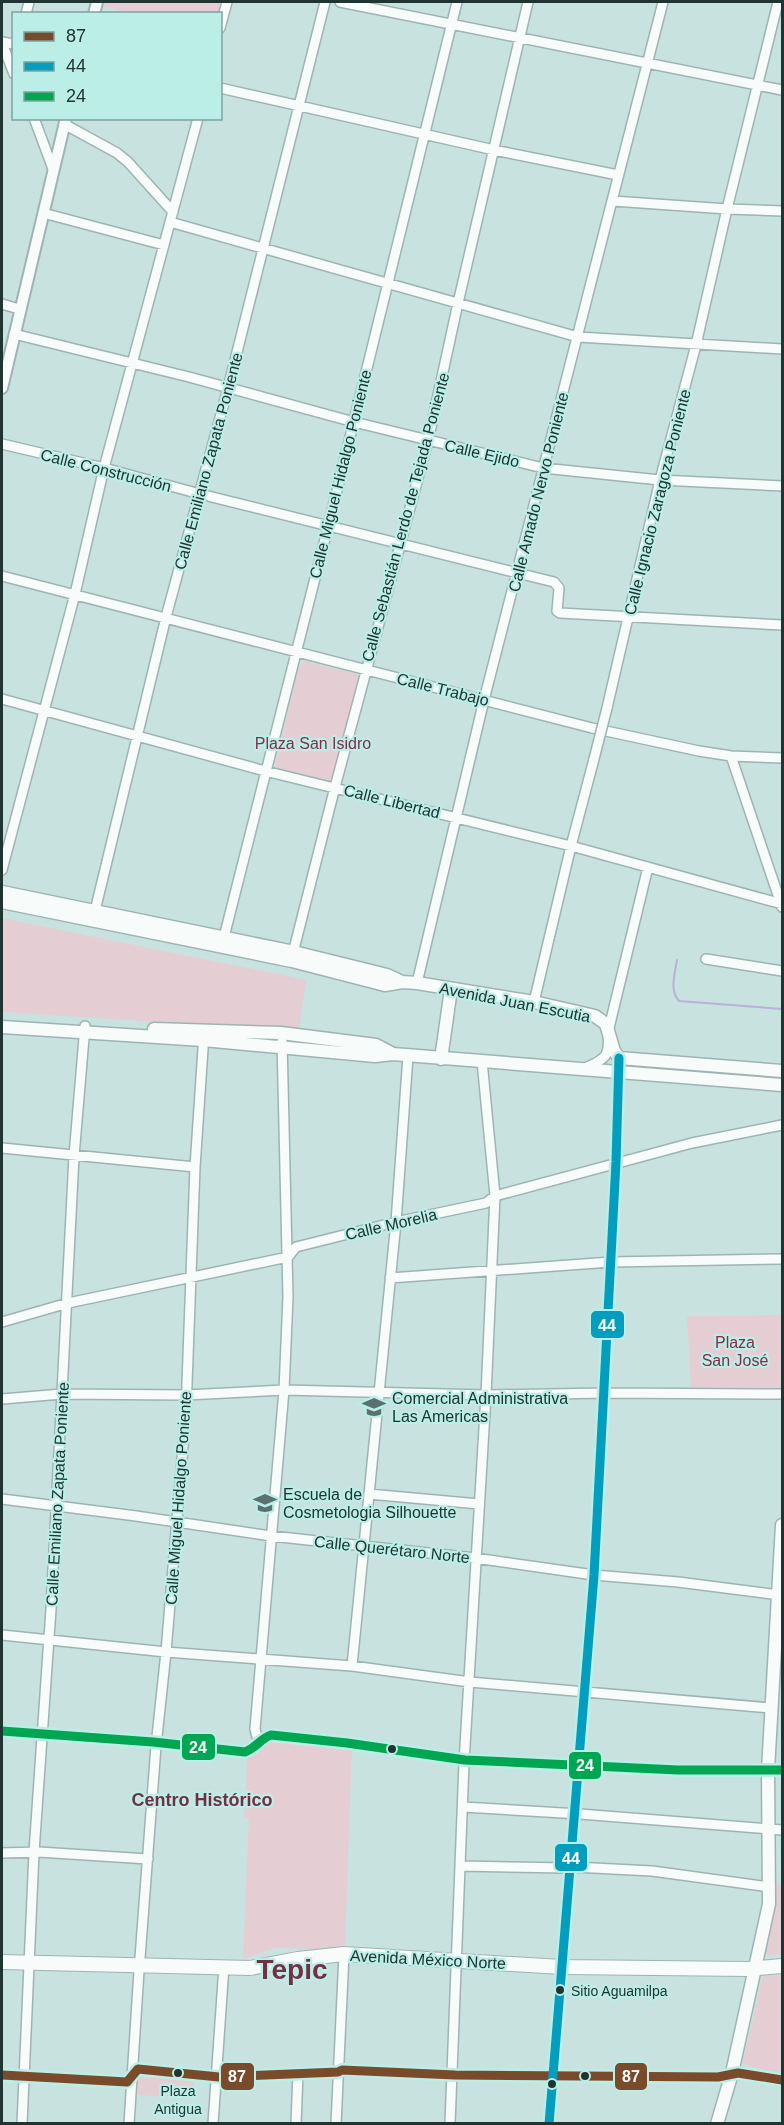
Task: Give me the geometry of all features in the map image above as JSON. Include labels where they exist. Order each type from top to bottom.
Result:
[{"type":"main road","name":"Avenida Juan Escutia","points":[[2,892],[94,916]]},
{"type":"main road","name":"Avenida Juan Escutia","points":[[2,902],[94,916],[293,956],[385,985],[402,982],[417,983],[534,1002],[595,1016],[606,1024],[619,1064]]},
{"type":"main road","points":[[441,1059],[451,989]]},
{"type":"main road","points":[[2,1019],[85,1029]]},
{"type":"main road","points":[[2,1027],[204,1036],[282,1047],[375,1056],[393,1054],[585,1068],[619,1064],[783,1071]]},
{"type":"main road","points":[[204,1036],[281,1033],[376,1045],[393,1054]]},
{"type":"main road","points":[[619,1064],[783,1085]]},
{"type":"main road","points":[[717,2124],[732,2073],[769,1904],[768,1770],[781,1595],[783,1525]]},
{"type":"main road","name":"Avenida México Norte","points":[[2,1962],[250,1968],[298,1959],[344,1954],[755,1974],[783,1966]]},
{"type":"street","points":[[222,21],[227,2]]},
{"type":"street","name":"Calle Emiliano Zapata Poniente","points":[[94,916],[166,617],[228,388],[326,2]]},
{"type":"street","points":[[340,2],[783,90]]},
{"type":"street","name":"Calle Miguel Hidalgo Poniente","points":[[223,942],[457,2]]},
{"type":"street","name":"Calle Sebastián Lerdo de Tejada Poniente","points":[[293,956],[365,670],[428,441],[528,2]]},
{"type":"street","name":"Calle Amado Nervo Poniente","points":[[417,983],[484,700],[663,2]]},
{"type":"street","name":"Calle Ignacio Zaragoza Poniente","points":[[534,1002],[778,2]]},
{"type":"street","points":[[2,43],[12,69]]},
{"type":"street","points":[[222,88],[425,135],[618,175]]},
{"type":"street","points":[[35,120],[53,169]]},
{"type":"street","points":[[2,870],[75,594],[104,468],[197,120]]},
{"type":"street","points":[[2,388],[65,121],[122,157],[173,212]]},
{"type":"street","points":[[613,201],[783,211]]},
{"type":"street","points":[[43,213],[164,245]]},
{"type":"street","points":[[170,222],[578,337],[783,349]]},
{"type":"street","points":[[2,304],[19,309]]},
{"type":"street","name":"Calle Ejido","points":[[14,334],[428,441],[543,468],[660,480],[783,486]]},
{"type":"street","name":"Calle Construcción","points":[[2,444],[558,584],[558,613],[783,625]]},
{"type":"street","name":"Calle Trabajo","points":[[2,576],[592,728],[699,752],[783,758]]},
{"type":"street","name":"Calle Libertad","points":[[2,699],[265,771],[571,846],[782,905]]},
{"type":"street","points":[[731,756],[782,905]]},
{"type":"street","points":[[585,1068],[606,1056],[610,1048],[608,1032],[648,867]]},
{"type":"street","points":[[706,959],[783,971]]},
{"type":"street","name":"Calle Emiliano Zapata Poniente","points":[[22,2124],[34,1852],[49,1640],[74,1156],[85,1029]]},
{"type":"street","points":[[261,1739],[255,1734],[284,1390],[288,1297],[281,1033]]},
{"type":"street","name":"Calle Miguel Hidalgo Poniente","points":[[129,2124],[139,1964],[186,1395],[195,1167],[204,1036]]},
{"type":"street","points":[[352,1666],[396,1222],[408,1056]]},
{"type":"street","points":[[450,2124],[465,1760],[495,1196],[482,1061]]},
{"type":"street","points":[[549,2124],[594,1575],[619,1064]]},
{"type":"street","name":"Calle Morelia","points":[[2,1322],[68,1303],[288,1257],[296,1247],[486,1203],[495,1196],[616,1162],[692,1143],[783,1125]]},
{"type":"street","points":[[2,1148],[195,1167]]},
{"type":"street","points":[[390,1278],[611,1262],[783,1259]]},
{"type":"street","points":[[2,1399],[62,1394],[186,1395],[284,1390],[486,1395],[783,1394]]},
{"type":"street","points":[[369,1494],[479,1504]]},
{"type":"street","name":"Calle Querétaro Norte","points":[[2,1499],[272,1536],[781,1595]]},
{"type":"street","points":[[2,1635],[166,1652],[352,1666],[470,1682],[771,1708]]},
{"type":"street","points":[[2,1731],[245,1752],[252,1749],[261,1739],[271,1735],[465,1760],[678,1770],[783,1770]]},
{"type":"street","points":[[463,1807],[783,1830]]},
{"type":"street","points":[[2,1853],[34,1852],[148,1859]]},
{"type":"street","points":[[461,1866],[571,1867],[652,1871],[770,1887]]},
{"type":"street","points":[[336,2124],[344,1954]]},
{"type":"street","points":[[213,2124],[224,1966]]},
{"type":"street","points":[[2,2075],[127,2082],[138,2069],[215,2077],[342,2070],[553,2076],[718,2077],[732,2073],[783,2080]]},
{"type":"street","points":[[296,2124],[298,2073]]},
{"type":"green space","points":[[99,2],[224,2],[221,12],[127,12],[98,6]]},
{"type":"green space","name":"Plaza San Isidro","points":[[304,661],[356,674],[360,680],[335,782],[329,784],[278,771],[275,765],[299,667]]},
{"type":"green space","points":[[2,918],[306,980],[299,1031],[2,1012]]},
{"type":"green space","name":"Plaza San José","points":[[782,1315],[782,1388],[691,1387],[687,1316]]},
{"type":"green space","points":[[270,1739],[352,1746],[345,1945],[319,1949],[276,1948],[243,1959],[249,1819],[244,1818],[248,1754],[261,1750]]},
{"type":"green space","points":[[776,1883],[782,1886],[782,1955],[769,1955],[765,1952]]},
{"type":"green space","points":[[763,1975],[782,1976],[782,2075],[743,2063]]},
{"type":"green space","name":"Plaza Antigua","points":[[138,2078],[194,2079],[192,2098],[138,2095]]},
{"type":"waterway","points":[[677,960],[673,987],[679,1001],[782,1009]]},
{"type":"transit line","name":"44","points":[[549,2124],[594,1575],[616,1162],[619,1058]]},
{"type":"transit line","name":"24","points":[[2,1731],[153,1742],[245,1752],[271,1735],[465,1760],[678,1770],[782,1770]]},
{"type":"transit line","name":"87","points":[[2,2075],[127,2082],[138,2069],[219,2077],[342,2070],[455,2075],[718,2077],[738,2073],[782,2080]]},
{"type":"place","name":"Comercial Administrativa Las Americas","points":[[374,1407]]},
{"type":"place","name":"Escuela de Cosmetologia Silhouette","points":[[265,1503]]},
{"type":"place","name":"Sitio Aguamilpa","points":[[560,1990]]},
{"type":"place","name":"Plaza Antigua","points":[[178,2073]]},
{"type":"district","name":"Centro Histórico","points":[[202,1800]]},
{"type":"district","name":"Tepic","points":[[292,1969]]}]
